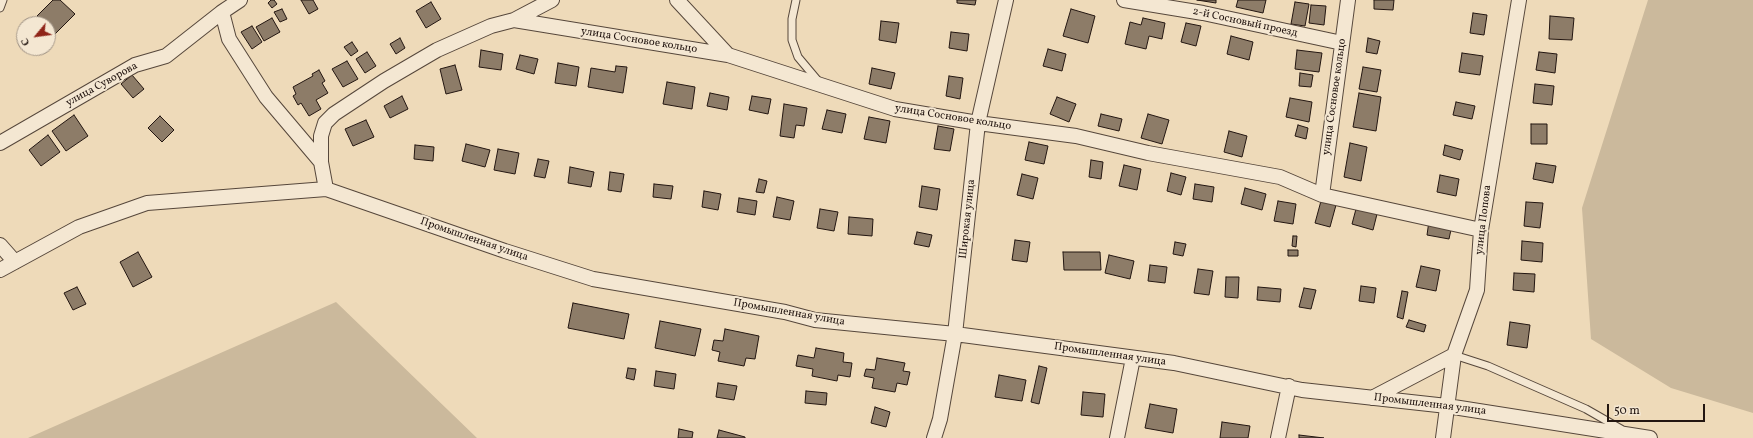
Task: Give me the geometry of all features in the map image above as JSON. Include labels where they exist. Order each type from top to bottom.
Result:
[{"type":"street","name":"улица Суворова","points":[[0,143],[135,65],[166,56],[222,12],[240,0]]},
{"type":"street","name":"улица Сосновое кольцо","points":[[326,189],[321,162],[321,136],[325,123],[334,114],[384,81],[437,50],[491,26],[514,20],[552,0]]},
{"type":"street","points":[[677,0],[728,55]]},
{"type":"street","name":"Широкая улица","points":[[934,438],[940,419],[955,334],[978,123],[1006,0]]},
{"type":"street","name":"2-й Сосновый проезд","points":[[1124,0],[1203,13],[1342,44]]},
{"type":"street","name":"улица Сосновое кольцо","points":[[1322,195],[1348,0]]},
{"type":"street","name":"улица Попова","points":[[1443,438],[1454,355],[1477,290],[1481,230],[1519,0]]},
{"type":"street","points":[[222,12],[229,38],[266,97],[321,162]]},
{"type":"street","name":"улица Сосновое кольцо","points":[[514,20],[728,55],[895,109],[978,123],[1076,136],[1148,153],[1280,176],[1322,195],[1481,230]]},
{"type":"street","name":"Промышленная улица","points":[[0,270],[79,227],[147,203],[326,189],[505,251],[593,279],[785,312],[815,320],[955,334],[1174,363],[1289,386],[1302,390],[1447,406],[1650,438]]},
{"type":"street","points":[[0,245],[15,262]]},
{"type":"street","points":[[1372,398],[1454,355]]},
{"type":"street","points":[[1117,438],[1133,358]]},
{"type":"street","points":[[1278,438],[1289,386]]},
{"type":"lane","points":[[0,8],[3,0]]},
{"type":"lane","points":[[796,0],[792,18],[792,40],[798,57],[821,84]]},
{"type":"lane","points":[[1454,355],[1488,366],[1586,410],[1630,434]]},
{"type":"shaded area","points":[[1648,0],[1753,0],[1753,413],[1671,388],[1591,339],[1582,208]]},
{"type":"shaded area","points":[[336,302],[477,438],[28,438]]},
{"type":"building","points":[[53,0],[60,0],[75,14],[56,33],[56,16],[37,16]]},
{"type":"building","points":[[271,0],[274,0],[277,4],[272,8],[268,3]]},
{"type":"building","points":[[301,0],[313,0],[318,9],[309,14]]},
{"type":"building","points":[[957,0],[976,0],[975,5],[957,3]]},
{"type":"building","points":[[1197,0],[1216,0],[1216,3]]},
{"type":"building","points":[[1238,0],[1266,0],[1263,13],[1236,7]]},
{"type":"building","points":[[1374,0],[1394,0],[1393,10],[1374,9]]},
{"type":"building","points":[[431,2],[441,19],[426,28],[416,11]]},
{"type":"building","points":[[1295,2],[1309,4],[1305,26],[1291,24]]},
{"type":"building","points":[[1311,5],[1326,6],[1324,25],[1309,23]]},
{"type":"building","points":[[282,9],[287,19],[280,22],[274,12]]},
{"type":"building","points":[[1071,9],[1095,16],[1088,43],[1063,36]]},
{"type":"building","points":[[1473,13],[1487,15],[1484,35],[1470,33]]},
{"type":"building","points":[[1550,16],[1574,18],[1572,40],[1549,39]]},
{"type":"building","points":[[272,18],[280,32],[264,41],[256,27]]},
{"type":"building","points":[[1143,18],[1165,23],[1162,39],[1149,36],[1146,49],[1125,44],[1130,22],[1141,25]]},
{"type":"building","points":[[881,21],[899,23],[896,43],[879,40]]},
{"type":"building","points":[[1186,23],[1201,26],[1196,46],[1181,42]]},
{"type":"building","points":[[252,26],[262,42],[252,49],[241,32]]},
{"type":"building","points":[[951,32],[969,34],[967,51],[949,48]]},
{"type":"building","points":[[1231,36],[1253,42],[1249,60],[1227,54]]},
{"type":"building","points":[[400,38],[405,48],[396,54],[390,44]]},
{"type":"building","points":[[1368,38],[1380,41],[1377,54],[1366,52]]},
{"type":"building","points":[[352,42],[358,51],[351,56],[344,47]]},
{"type":"building","points":[[1048,49],[1066,54],[1062,71],[1043,66]]},
{"type":"building","points":[[481,50],[503,54],[501,70],[479,67]]},
{"type":"building","points":[[1297,50],[1322,53],[1319,72],[1295,69]]},
{"type":"building","points":[[367,52],[376,66],[365,73],[356,59]]},
{"type":"building","points":[[1539,52],[1557,54],[1555,73],[1536,70]]},
{"type":"building","points":[[1462,53],[1483,56],[1480,75],[1459,72]]},
{"type":"building","points":[[520,55],[538,59],[534,74],[516,69]]},
{"type":"building","points":[[347,61],[358,79],[343,87],[332,69]]},
{"type":"building","points":[[558,63],[579,67],[576,86],[555,83]]},
{"type":"building","points":[[455,65],[462,90],[446,94],[440,69]]},
{"type":"building","points":[[616,66],[627,67],[623,93],[588,87],[591,68],[615,72]]},
{"type":"building","points":[[1363,67],[1381,70],[1377,92],[1359,89]]},
{"type":"building","points":[[872,68],[895,73],[891,89],[869,84]]},
{"type":"building","points":[[319,70],[325,81],[322,83],[328,93],[316,100],[321,109],[309,116],[301,103],[298,105],[293,96],[296,94],[293,87],[313,76],[312,74]]},
{"type":"building","points":[[1300,73],[1313,75],[1311,87],[1299,86]]},
{"type":"building","points":[[132,75],[144,89],[133,98],[121,84]]},
{"type":"building","points":[[949,76],[963,78],[960,99],[946,96]]},
{"type":"building","points":[[667,82],[695,87],[692,109],[663,104]]},
{"type":"building","points":[[1535,84],[1554,86],[1552,105],[1533,103]]},
{"type":"building","points":[[710,93],[729,97],[727,110],[707,106]]},
{"type":"building","points":[[1359,93],[1381,97],[1376,131],[1353,127]]},
{"type":"building","points":[[402,96],[408,109],[390,118],[384,106]]},
{"type":"building","points":[[752,96],[771,99],[768,114],[749,110]]},
{"type":"building","points":[[1057,97],[1076,104],[1069,122],[1050,114]]},
{"type":"building","points":[[1290,98],[1312,102],[1309,122],[1286,117]]},
{"type":"building","points":[[1456,102],[1475,106],[1472,119],[1453,115]]},
{"type":"building","points":[[784,104],[807,108],[804,126],[796,125],[794,138],[780,136]]},
{"type":"building","points":[[827,110],[846,114],[842,133],[822,129]]},
{"type":"building","points":[[1101,114],[1122,119],[1119,131],[1098,126]]},
{"type":"building","points":[[1148,114],[1169,120],[1162,144],[1141,138]]},
{"type":"building","points":[[74,115],[88,136],[66,151],[52,131]]},
{"type":"building","points":[[160,116],[174,130],[162,142],[148,128]]},
{"type":"building","points":[[869,117],[890,121],[886,143],[864,139]]},
{"type":"building","points":[[366,120],[374,137],[353,146],[345,129]]},
{"type":"building","points":[[1531,124],[1547,124],[1547,144],[1531,144]]},
{"type":"building","points":[[1298,125],[1308,128],[1306,139],[1295,136]]},
{"type":"building","points":[[938,126],[954,129],[950,151],[934,149]]},
{"type":"building","points":[[1229,131],[1247,136],[1242,157],[1224,152]]},
{"type":"building","points":[[48,135],[60,152],[41,166],[29,150]]},
{"type":"building","points":[[1029,142],[1048,146],[1044,164],[1025,160]]},
{"type":"building","points":[[1350,143],[1367,147],[1361,181],[1344,177]]},
{"type":"building","points":[[466,144],[490,150],[485,167],[462,161]]},
{"type":"building","points":[[415,145],[434,147],[433,161],[414,159]]},
{"type":"building","points":[[1445,145],[1463,150],[1460,160],[1443,155]]},
{"type":"building","points":[[498,149],[519,153],[515,174],[494,170]]},
{"type":"building","points":[[538,159],[549,161],[545,178],[534,176]]},
{"type":"building","points":[[1091,160],[1103,162],[1101,179],[1089,177]]},
{"type":"building","points":[[1536,163],[1556,166],[1553,183],[1533,179]]},
{"type":"building","points":[[1124,165],[1141,169],[1137,190],[1119,186]]},
{"type":"building","points":[[570,167],[594,172],[591,187],[568,183]]},
{"type":"building","points":[[610,172],[624,174],[621,192],[608,190]]},
{"type":"building","points":[[1171,173],[1186,177],[1181,195],[1167,191]]},
{"type":"building","points":[[1022,174],[1038,178],[1033,199],[1017,195]]},
{"type":"building","points":[[1440,175],[1459,179],[1456,196],[1437,192]]},
{"type":"building","points":[[759,179],[767,181],[764,193],[756,192]]},
{"type":"building","points":[[654,184],[673,186],[671,199],[653,197]]},
{"type":"building","points":[[1195,184],[1214,187],[1212,202],[1193,199]]},
{"type":"building","points":[[922,186],[940,189],[937,210],[919,207]]},
{"type":"building","points":[[1245,188],[1266,194],[1262,210],[1241,204]]},
{"type":"building","points":[[704,191],[721,194],[718,210],[702,207]]},
{"type":"building","points":[[777,197],[794,201],[790,220],[773,217]]},
{"type":"building","points":[[739,198],[757,201],[755,215],[737,212]]},
{"type":"building","points":[[1278,201],[1296,204],[1293,224],[1274,221]]},
{"type":"building","points":[[1321,201],[1336,205],[1330,227],[1315,223]]},
{"type":"building","points":[[1526,202],[1543,203],[1540,228],[1524,226]]},
{"type":"building","points":[[820,209],[838,212],[834,231],[817,228]]},
{"type":"building","points":[[1356,209],[1377,214],[1373,230],[1352,224]]},
{"type":"building","points":[[849,217],[873,219],[872,236],[848,234]]},
{"type":"building","points":[[1429,221],[1452,225],[1449,239],[1427,235]]},
{"type":"building","points":[[917,232],[932,235],[929,247],[914,244]]},
{"type":"building","points":[[1293,236],[1297,236],[1296,247],[1292,246]]},
{"type":"building","points":[[1015,240],[1030,242],[1027,262],[1012,260]]},
{"type":"building","points":[[1522,241],[1543,243],[1542,262],[1521,260]]},
{"type":"building","points":[[1175,242],[1186,244],[1183,256],[1173,254]]},
{"type":"building","points":[[1288,250],[1298,250],[1298,256],[1288,256]]},
{"type":"building","points":[[138,252],[152,277],[133,287],[120,262]]},
{"type":"building","points":[[1063,252],[1100,252],[1101,270],[1064,270]]},
{"type":"building","points":[[1109,255],[1134,261],[1130,279],[1105,273]]},
{"type":"building","points":[[1150,265],[1167,267],[1165,283],[1148,281]]},
{"type":"building","points":[[1421,266],[1440,270],[1436,291],[1416,287]]},
{"type":"building","points":[[1198,269],[1213,271],[1209,295],[1194,293]]},
{"type":"building","points":[[1514,273],[1535,274],[1534,292],[1513,290]]},
{"type":"building","points":[[1226,277],[1239,277],[1238,298],[1225,297]]},
{"type":"building","points":[[1361,286],[1376,288],[1374,303],[1359,301]]},
{"type":"building","points":[[77,287],[86,304],[73,310],[64,293]]},
{"type":"building","points":[[1258,287],[1281,289],[1280,302],[1257,300]]},
{"type":"building","points":[[1304,288],[1316,290],[1311,309],[1299,307]]},
{"type":"building","points":[[1402,291],[1408,292],[1403,319],[1397,317]]},
{"type":"building","points":[[573,303],[629,314],[624,339],[568,328]]},
{"type":"building","points":[[1409,320],[1426,325],[1424,332],[1406,327]]},
{"type":"building","points":[[660,321],[701,329],[695,356],[655,348]]},
{"type":"building","points":[[1510,322],[1530,325],[1527,348],[1507,345]]},
{"type":"building","points":[[725,329],[759,336],[755,359],[746,358],[744,366],[718,361],[720,352],[712,350],[714,340],[723,341]]},
{"type":"building","points":[[816,348],[844,353],[843,362],[852,363],[850,377],[838,375],[837,381],[812,376],[813,369],[796,366],[798,355],[814,358]]},
{"type":"building","points":[[877,358],[905,363],[903,371],[910,372],[907,385],[897,383],[895,392],[872,388],[874,378],[864,376],[866,369],[875,370]]},
{"type":"building","points":[[1039,366],[1047,368],[1039,404],[1031,402]]},
{"type":"building","points":[[628,368],[636,369],[634,380],[626,378]]},
{"type":"building","points":[[656,371],[676,374],[674,389],[654,386]]},
{"type":"building","points":[[999,375],[1026,380],[1022,401],[995,397]]},
{"type":"building","points":[[718,383],[737,386],[734,400],[716,397]]},
{"type":"building","points":[[806,391],[827,393],[826,405],[805,403]]},
{"type":"building","points":[[1083,392],[1105,394],[1103,417],[1081,415]]},
{"type":"building","points":[[1150,404],[1177,409],[1173,433],[1145,428]]},
{"type":"building","points":[[875,407],[890,412],[886,427],[871,423]]},
{"type":"building","points":[[1222,422],[1250,426],[1248,438],[1220,438]]},
{"type":"building","points":[[679,429],[693,432],[692,438],[678,438]]},
{"type":"building","points":[[719,430],[745,437],[745,438],[717,438]]},
{"type":"building","points":[[1299,435],[1324,438],[1299,438]]}]
